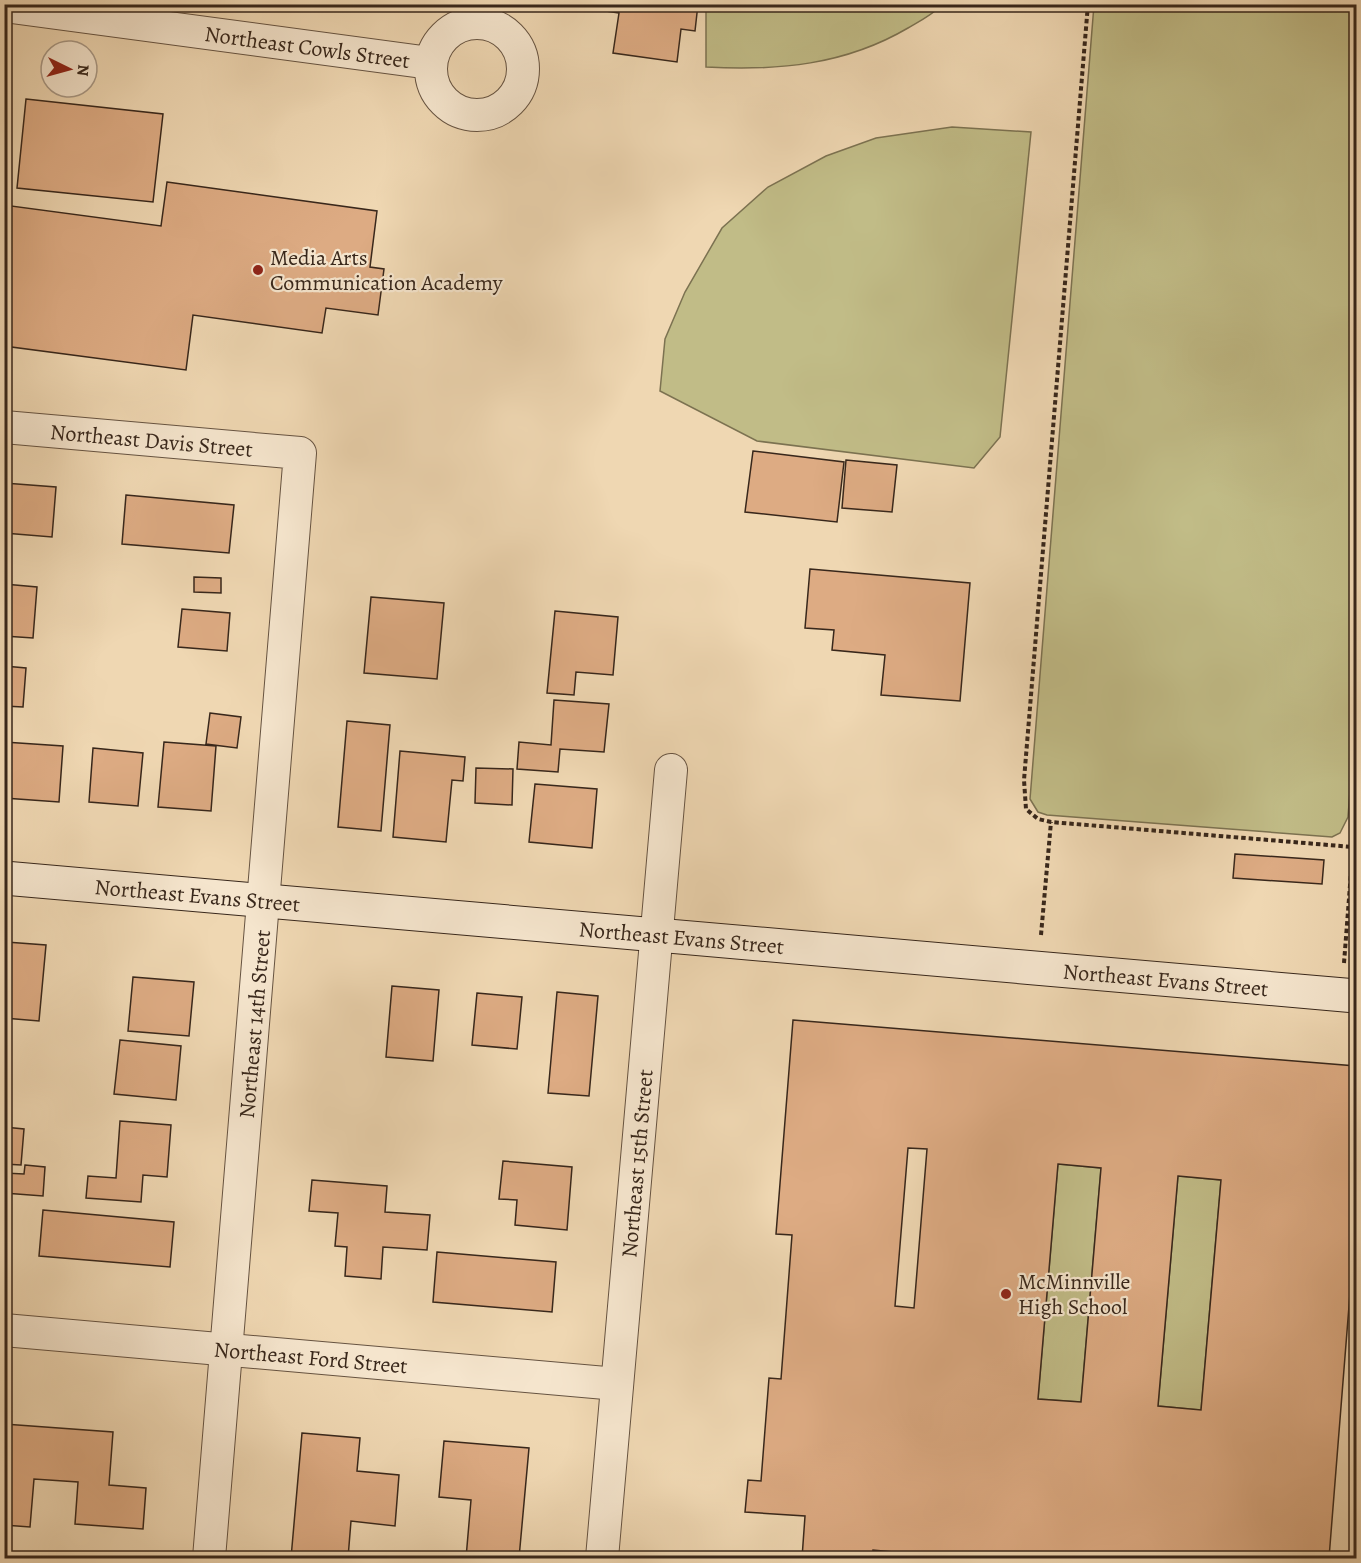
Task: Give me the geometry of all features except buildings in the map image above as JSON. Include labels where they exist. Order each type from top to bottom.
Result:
[{"type":"street","name":"Northeast Cowls Street","points":[[4,6],[430,63]]},
{"type":"street","name":"Northeast Davis Street","points":[[4,427],[300,453]]},
{"type":"street","name":"Northeast 14th Street","points":[[209,1558],[265,900],[300,453]]},
{"type":"street","name":"Northeast 15th Street","points":[[602,1558],[670,770]]},
{"type":"street","name":"Northeast Evans Street","points":[[4,878],[1349,995]]},
{"type":"street","name":"Northeast Ford Street","points":[[4,1330],[617,1384]]},
{"type":"path","points":[[1088,4],[1024,780],[1026,809],[1038,819],[1051,822],[1353,847]]},
{"type":"path","points":[[1349,995],[1356,810]]},
{"type":"path","points":[[1037,968],[1051,822]]},
{"type":"shaded area","points":[[706,4],[942,5],[930,15],[884,40],[835,58],[785,66],[733,68],[706,67]]},
{"type":"shaded area","points":[[1094,5],[1356,5],[1356,713],[1348,817],[1340,833],[1332,837],[1047,815],[1038,812],[1030,799]]},
{"type":"shaded area","points":[[952,127],[1031,132],[1000,437],[974,468],[757,441],[660,391],[665,339],[685,292],[722,228],[768,187],[826,156],[876,138]]},
{"type":"shaded area","points":[[1058,1164],[1101,1168],[1081,1402],[1038,1399]]},
{"type":"shaded area","points":[[1178,1176],[1221,1180],[1201,1410],[1158,1406]]},
{"type":"place","name":"Media Arts Communication Academy","points":[[258,270]]},
{"type":"place","name":"McMinnville High School","points":[[1006,1294]]}]
